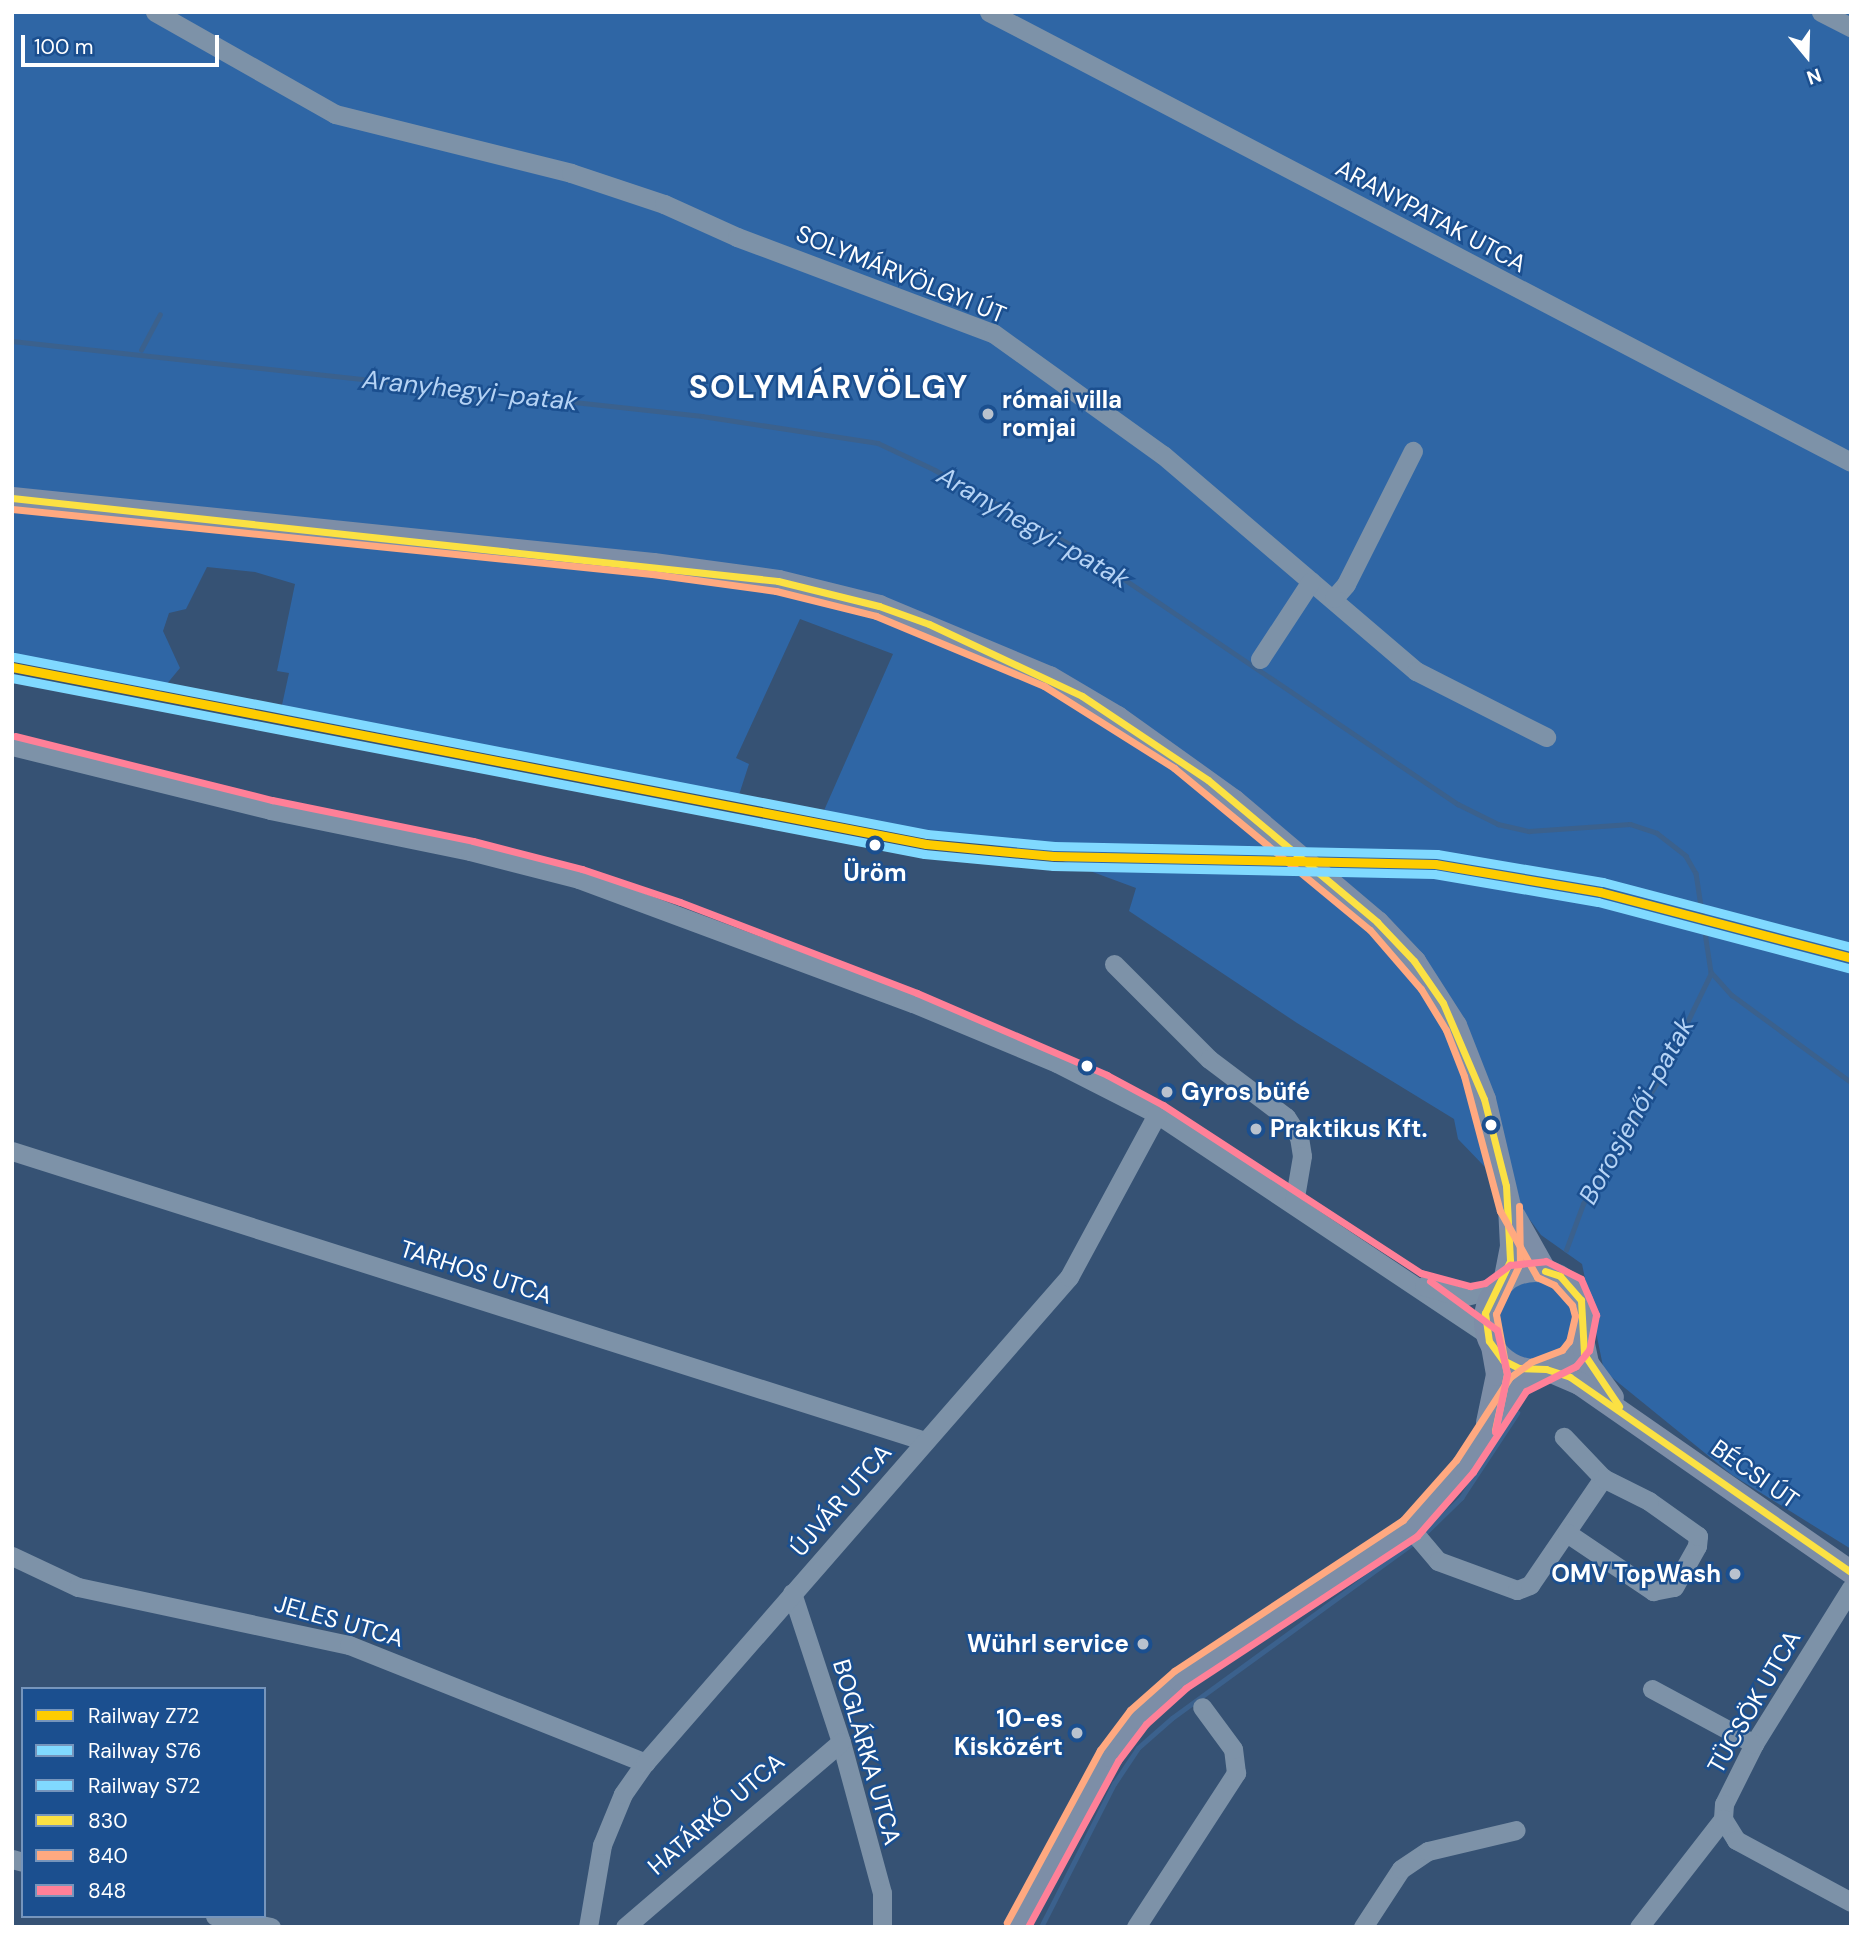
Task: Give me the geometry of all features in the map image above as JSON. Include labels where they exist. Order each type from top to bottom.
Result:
[{"type":"main road","points":[[21,499],[653,564],[826,592],[929,624],[1049,677],[1180,759],[1251,814],[1377,922],[1414,961],[1455,1025],[1484,1099],[1509,1206],[1511,1246],[1501,1284],[1485,1313],[1497,1374],[1485,1432]]},
{"type":"main road","points":[[1509,1206],[1545,1271]]},
{"type":"main road","points":[[1016,1927],[1096,1779],[1138,1717],[1180,1681],[1417,1538],[1518,1384],[1541,1370],[1568,1359],[1582,1339],[1586,1315],[1581,1300],[1560,1276],[1529,1270],[1501,1284]]},
{"type":"main road","name":"BÉCSI ÚT","points":[[1582,1339],[1593,1374],[1630,1419]]},
{"type":"main road","points":[[1489,1340],[1519,1368],[1541,1370]]},
{"type":"main road","name":"BÉCSI ÚT","points":[[1541,1370],[1570,1377],[1851,1572]]},
{"type":"street","name":"SOLYMÁRVÖLGYI ÚT","points":[[155,12],[335,114],[585,177],[993,333],[1163,455],[1311,581],[1335,597],[1416,671],[1546,737]]},
{"type":"street","name":"ARANYPATAK UTCA","points":[[989,12],[1851,462]]},
{"type":"street","points":[[1821,12],[1851,27]]},
{"type":"street","points":[[1335,597],[1346,584],[1413,451]]},
{"type":"street","points":[[1260,659],[1311,581]]},
{"type":"street","points":[[12,746],[270,810],[470,851],[579,879],[913,1003],[1057,1063],[1157,1114],[1417,1283],[1489,1340]]},
{"type":"street","points":[[1114,964],[1209,1059],[1286,1117],[1299,1137],[1302,1156],[1294,1203]]},
{"type":"street","name":"ÚJVÁR UTCA","points":[[588,1927],[611,1818],[645,1763],[1069,1277],[1157,1114]]},
{"type":"street","name":"TARHOS UTCA","points":[[12,1150],[925,1441]]},
{"type":"street","points":[[1417,1283],[1462,1297],[1501,1284]]},
{"type":"street","points":[[1564,1437],[1604,1478],[1649,1500],[1698,1536],[1697,1546],[1674,1587],[1653,1591],[1567,1533]]},
{"type":"street","points":[[1417,1538],[1438,1561],[1517,1590],[1530,1585],[1604,1478]]},
{"type":"street","name":"JELES UTCA","points":[[12,1556],[78,1587],[349,1645],[645,1763]]},
{"type":"street","name":"TÜCSÖK UTCA","points":[[1723,1819],[1724,1804],[1754,1744],[1851,1588]]},
{"type":"street","name":"BOGLÁRKA UTCA","points":[[792,1593],[842,1742],[883,1893],[882,1927]]},
{"type":"street","points":[[1652,1689],[1754,1744]]},
{"type":"street","points":[[1136,1927],[1236,1773],[1233,1749],[1202,1707]]},
{"type":"street","name":"HATÁRKŐ UTCA","points":[[625,1927],[842,1742]]},
{"type":"street","points":[[1723,1819],[1726,1831],[1736,1840],[1851,1902]]},
{"type":"street","points":[[1639,1927],[1723,1819]]},
{"type":"street","points":[[1363,1927],[1401,1869],[1428,1851],[1516,1830]]},
{"type":"street","points":[[225,1918],[271,1927]]},
{"type":"shaded area","points":[[12,12],[1851,12],[1851,1549],[1732,1475],[1604,1371],[1582,1264],[1541,1235],[1511,1194],[1458,1139],[1454,1119],[1297,1023],[1129,911],[1136,888],[1044,854],[822,815],[893,654],[800,619],[736,758],[749,764],[737,801],[280,714],[289,673],[277,671],[295,584],[255,572],[207,567],[186,609],[169,613],[163,631],[180,668],[161,691],[12,661]]},
{"type":"shaded area","points":[[1534,1281],[1549,1284],[1562,1293],[1571,1306],[1574,1321],[1571,1336],[1562,1349],[1549,1358],[1534,1361],[1519,1358],[1506,1349],[1497,1336],[1494,1321],[1497,1306],[1506,1293],[1519,1284]]},
{"type":"waterway","points":[[141,350],[160,315]]},
{"type":"waterway","name":"Aranyhegyi-patak","points":[[12,341],[702,416],[878,443],[935,470],[1084,552],[1458,804],[1498,824],[1529,831],[1630,824],[1657,833],[1686,856],[1696,873],[1711,972],[1732,995],[1851,1082]]},
{"type":"waterway","name":"Borosjenői-patak","points":[[1566,1250],[1583,1204],[1661,1076],[1711,973]]},
{"type":"waterway","name":"Borosjenői-patak","points":[[1424,1534],[1461,1498],[1517,1413]]},
{"type":"waterway","name":"Borosjenői-patak","points":[[1041,1927],[1114,1784],[1138,1748],[1172,1718],[1414,1542]]},
{"type":"rail line","name":"S72","points":[[14,657],[927,834],[1054,846],[1437,854],[1603,882],[1851,947]]},
{"type":"rail line","name":"Z72","points":[[12,667],[926,844],[1053,856],[1435,864],[1600,892],[1851,958]]},
{"type":"rail line","name":"S76","points":[[12,678],[924,854],[1053,866],[1434,874],[1598,902],[1848,968]]},
{"type":"transit line","name":"830","points":[[12,498],[778,581],[879,606],[929,624],[1082,696],[1208,780],[1377,922],[1414,961],[1443,1003],[1484,1099],[1506,1186],[1510,1261],[1485,1313],[1489,1341],[1503,1360],[1519,1368],[1546,1369],[1570,1377],[1851,1572]]},
{"type":"transit line","name":"840","points":[[12,509],[652,574],[776,591],[876,616],[1044,686],[1174,768],[1370,930],[1421,989],[1446,1030],[1464,1076],[1500,1211],[1537,1277],[1554,1285],[1572,1305],[1575,1316],[1569,1341],[1562,1350],[1531,1362],[1510,1377],[1456,1460],[1403,1520],[1174,1671],[1130,1710],[1100,1750],[1007,1922]]},
{"type":"transit line","name":"848","points":[[15,736],[272,800],[473,841],[582,869],[680,902],[917,993],[1107,1075],[1163,1105],[1421,1273],[1470,1286],[1485,1283],[1510,1265],[1546,1261],[1581,1279],[1596,1315],[1589,1350],[1576,1366],[1526,1391],[1473,1472],[1417,1536],[1186,1688],[1146,1724],[1118,1761],[1028,1927]]},
{"type":"transit line","name":"840","points":[[1495,1430],[1507,1374],[1496,1314],[1520,1263],[1519,1206]]},
{"type":"transit line","name":"830","points":[[1545,1271],[1560,1276],[1581,1300],[1584,1354],[1619,1406]]},
{"type":"transit line","name":"848","points":[[1430,1281],[1497,1330],[1507,1374],[1495,1432]]},
{"type":"place","name":"római villa romjai","points":[[988,414]]},
{"type":"place","name":"Üröm","points":[[875,845]]},
{"type":"place","name":"Gyros büfé","points":[[1167,1092]]},
{"type":"place","name":"Praktikus Kft.","points":[[1256,1129]]},
{"type":"place","name":"OMV TopWash","points":[[1735,1574]]},
{"type":"place","name":"Wührl service","points":[[1143,1644]]},
{"type":"place","name":"10-es Kisközért","points":[[1077,1733]]},
{"type":"district","name":"SOLYMÁRVÖLGY","points":[[829,387]]}]
